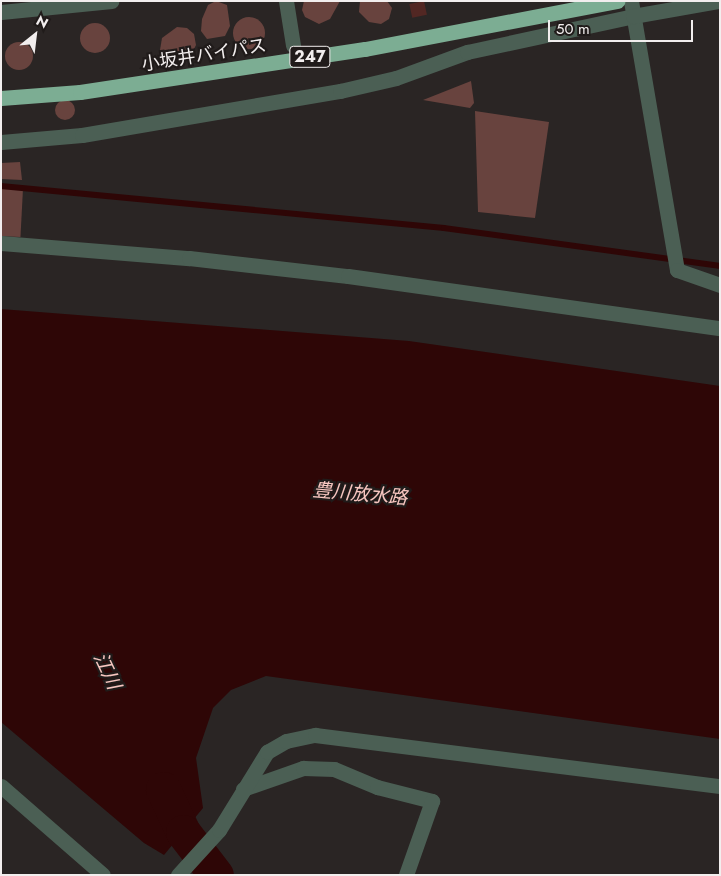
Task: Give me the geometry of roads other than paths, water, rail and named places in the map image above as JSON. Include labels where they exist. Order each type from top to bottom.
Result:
[{"type":"highway","name":"小坂井バイパス","points":[[1,98],[80,92],[365,49],[617,1]]},
{"type":"street","points":[[1,12],[111,1]]},
{"type":"street","points":[[286,1],[293,45]]},
{"type":"street","points":[[1,142],[82,135],[340,91],[396,78],[467,52],[632,9],[718,1]]},
{"type":"street","points":[[632,9],[677,270],[720,285]]},
{"type":"street","points":[[1,243],[189,258],[348,276],[720,328]]},
{"type":"street","points":[[178,875],[218,830],[267,752],[286,741],[316,735],[720,786]]},
{"type":"street","points":[[243,789],[303,768],[334,768],[377,787],[432,801],[406,875]]},
{"type":"street","points":[[1,786],[103,875]]},
{"type":"water","name":"豊川放水路","points":[[1,309],[409,341],[720,386],[720,739],[266,676],[231,690],[213,708],[196,758],[203,808],[164,855],[144,843],[1,722]]},
{"type":"waterway","points":[[1,186],[444,228],[720,266]]},
{"type":"waterway","name":"江川","points":[[163,789],[183,832],[216,875]]}]
